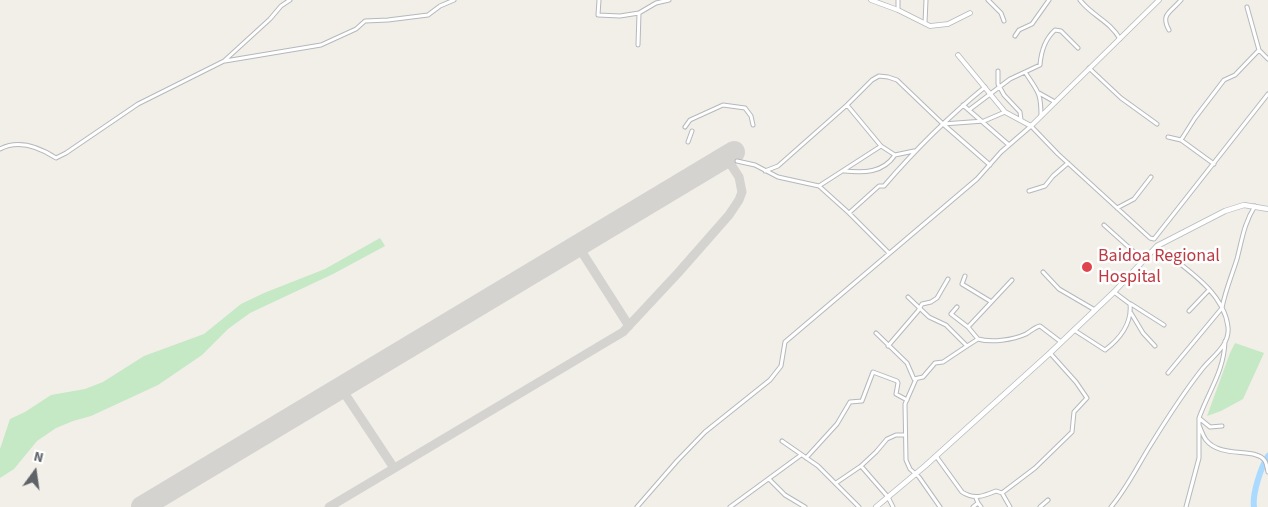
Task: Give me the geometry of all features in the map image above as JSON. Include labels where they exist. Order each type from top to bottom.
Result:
[{"type":"main road","points":[[876,507],[936,456],[1050,353],[1114,292],[1157,246],[1224,211],[1244,205],[1268,209]]},
{"type":"street","points":[[0,149],[9,144],[25,145],[34,147],[56,158],[138,104],[224,61],[270,19],[280,6],[290,0]]},
{"type":"street","points":[[224,61],[321,45],[356,28],[365,21],[388,20],[428,14],[454,0]]},
{"type":"street","points":[[599,0],[598,15],[620,16],[639,13],[656,3],[669,0]]},
{"type":"street","points":[[871,0],[898,10],[930,26],[948,24],[970,13]]},
{"type":"street","points":[[898,0],[898,10]]},
{"type":"street","points":[[925,23],[926,0]]},
{"type":"street","points":[[988,0],[1001,13],[1004,21]]},
{"type":"street","points":[[1015,36],[1019,30],[1032,24],[1048,0]]},
{"type":"street","points":[[1080,0],[1092,13],[1117,33],[1121,39]]},
{"type":"street","points":[[637,507],[705,432],[745,398],[770,380],[781,366],[785,342],[977,179],[1159,0]]},
{"type":"street","points":[[1169,30],[1164,22],[1165,16],[1181,0]]},
{"type":"street","points":[[1247,7],[1259,50],[1268,59]]},
{"type":"street","points":[[630,14],[639,11]]},
{"type":"street","points":[[600,16],[617,16],[639,11]]},
{"type":"street","points":[[638,45],[639,11]]},
{"type":"street","points":[[970,110],[1010,79],[1040,65],[1041,55],[1048,36],[1055,30],[1061,32],[1078,48]]},
{"type":"street","points":[[1117,33],[1123,34],[1130,30]]},
{"type":"street","points":[[1181,140],[1224,80],[1235,75],[1259,50]]},
{"type":"street","points":[[958,55],[1005,112],[1031,126],[1068,164],[1150,238],[1154,239],[1268,94]]},
{"type":"street","points":[[1089,67],[1103,83],[1157,124]]},
{"type":"street","points":[[998,71],[998,84],[1004,95],[1020,112],[1021,120]]},
{"type":"street","points":[[1026,72],[1041,99],[1040,116]]},
{"type":"street","points":[[765,171],[778,166],[847,105],[872,80],[879,76],[897,80],[990,165]]},
{"type":"street","points":[[849,213],[879,186],[884,186],[915,151],[963,105],[986,87]]},
{"type":"street","points":[[1039,93],[1054,102]]},
{"type":"street","points":[[685,127],[690,120],[723,105],[745,108],[751,116],[753,125]]},
{"type":"street","points":[[847,105],[881,146],[895,155],[915,151]]},
{"type":"street","points":[[963,105],[1009,146]]},
{"type":"street","points":[[943,124],[981,121],[1005,112]]},
{"type":"street","points":[[688,142],[692,131]]},
{"type":"street","points":[[1168,137],[1181,140],[1214,164]]},
{"type":"street","points":[[819,186],[881,146]]},
{"type":"street","points":[[843,171],[863,173],[876,169],[889,164],[895,155]]},
{"type":"street","points":[[737,161],[755,165],[778,177],[819,186],[890,253]]},
{"type":"street","points":[[1029,191],[1045,186],[1053,176],[1068,164]]},
{"type":"street","points":[[1117,208],[1134,199],[1151,176]]},
{"type":"street","points":[[1168,373],[1222,308],[1224,294],[1237,258],[1245,226],[1255,206]]},
{"type":"street","points":[[1104,225],[1143,260]]},
{"type":"street","points":[[1157,246],[1215,296],[1222,308],[1228,329],[1225,354],[1220,373],[1203,407],[1200,418],[1199,458],[1186,507]]},
{"type":"street","points":[[1043,272],[1059,289],[1095,310]]},
{"type":"street","points":[[965,276],[962,284],[990,301]]},
{"type":"street","points":[[888,346],[922,304],[937,298],[948,279]]},
{"type":"street","points":[[968,327],[990,301],[1003,291],[1012,280]]},
{"type":"street","points":[[1189,311],[1209,290]]},
{"type":"street","points":[[1114,292],[1164,325]]},
{"type":"street","points":[[908,297],[929,317],[946,325],[967,346]]},
{"type":"street","points":[[1130,304],[1131,313],[1143,334],[1155,346]]},
{"type":"street","points":[[957,307],[951,314],[968,327],[978,339],[986,341],[1007,340],[1024,335],[1040,326],[1061,342]]},
{"type":"street","points":[[1074,330],[1105,350],[1123,334],[1131,313]]},
{"type":"street","points":[[876,333],[906,363],[911,375],[916,379]]},
{"type":"street","points":[[916,379],[923,377],[935,363],[943,362],[978,339]]},
{"type":"street","points":[[1112,507],[1132,479],[1182,398],[1226,340]]},
{"type":"street","points":[[1002,493],[1035,468],[1072,432],[1074,412],[1087,398],[1076,382],[1050,353]]},
{"type":"street","points":[[806,458],[837,424],[850,402],[862,401],[873,372],[897,380],[896,394],[907,400]]},
{"type":"street","points":[[916,379],[905,404],[906,460],[910,470],[940,507]]},
{"type":"street","points":[[1200,418],[1210,427],[1222,426]]},
{"type":"street","points":[[1199,425],[1207,441],[1219,449],[1228,452],[1252,453],[1260,456],[1265,460],[1268,472]]},
{"type":"street","points":[[836,483],[862,466],[887,439],[896,435],[905,435]]},
{"type":"street","points":[[782,441],[818,466],[859,507]]},
{"type":"street","points":[[730,507],[801,455]]},
{"type":"street","points":[[936,456],[962,492],[968,496],[976,497],[996,491],[1002,493],[1010,507]]},
{"type":"street","points":[[862,466],[888,497],[893,507]]},
{"type":"street","points":[[769,480],[785,495],[805,507]]},
{"type":"street","points":[[976,497],[981,507]]},
{"type":"street","points":[[1040,507],[1048,500]]},
{"type":"street","points":[[973,507],[978,503]]},
{"type":"green space","points":[[380,238],[385,246],[333,274],[250,313],[228,329],[202,355],[158,385],[91,416],[56,428],[37,441],[14,469],[0,478],[0,449],[10,419],[25,412],[51,395],[85,389],[103,382],[144,356],[204,334],[241,304],[325,269]]},
{"type":"green space","points":[[1235,343],[1264,353],[1243,399],[1207,416],[1230,353]]},
{"type":"waterway","points":[[1254,507],[1254,495],[1268,456]]},
{"type":"taxiway","points":[[329,507],[623,332],[729,215],[739,200],[742,192],[739,177],[726,157]]},
{"type":"taxiway","points":[[578,246],[629,326]]},
{"type":"taxiway","points":[[341,388],[394,468]]},
{"type":"runway","points":[[142,507],[734,152]]},
{"type":"place","name":"Baidoa Regional Hospital","points":[[1087,267]]}]
